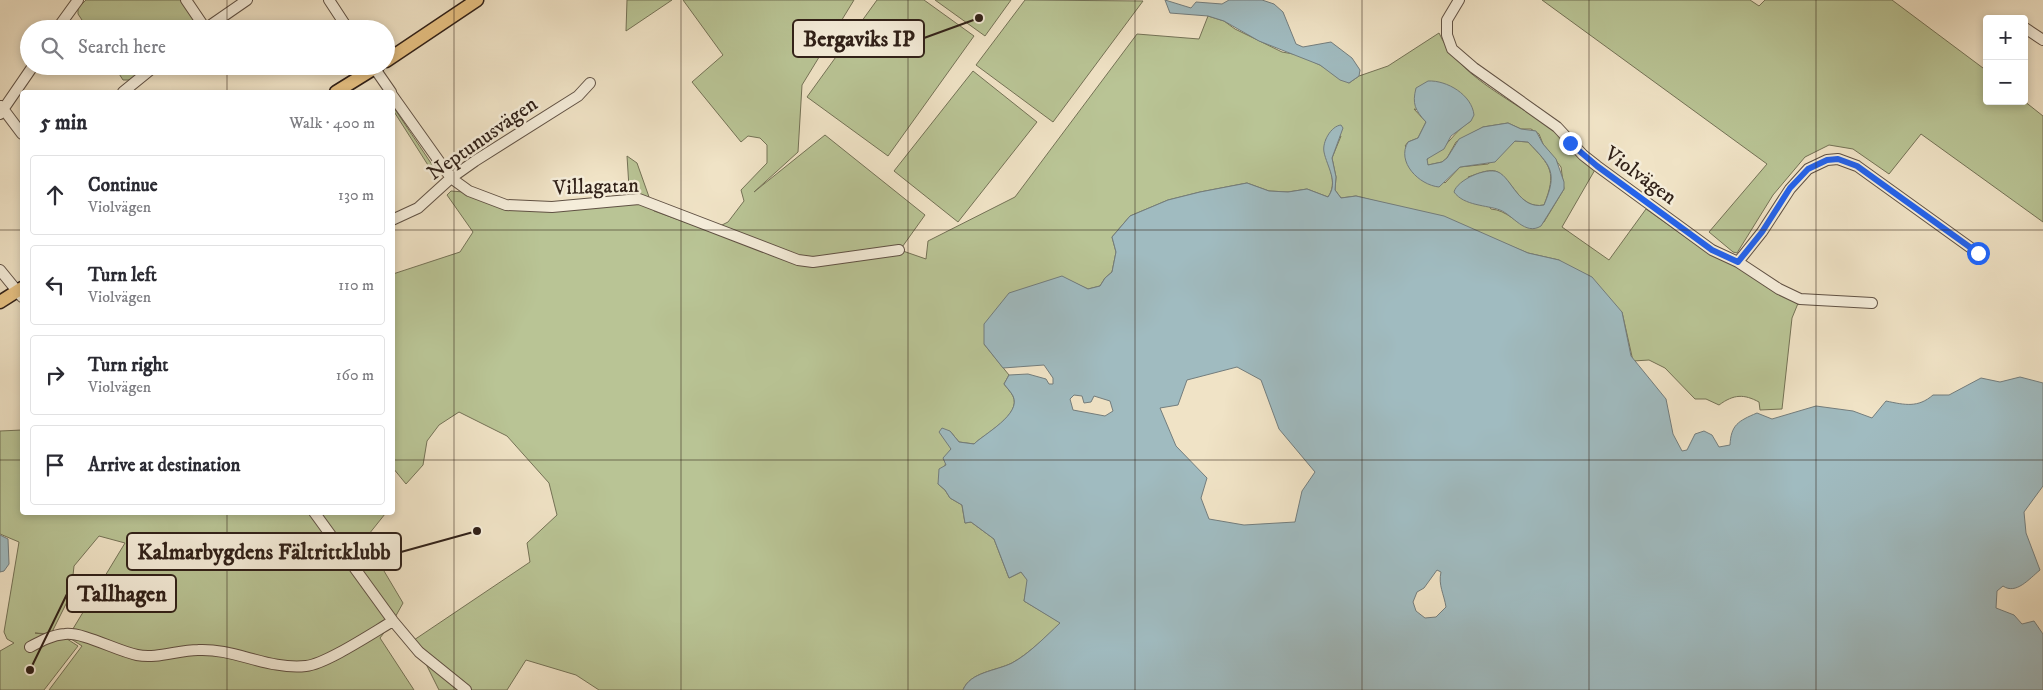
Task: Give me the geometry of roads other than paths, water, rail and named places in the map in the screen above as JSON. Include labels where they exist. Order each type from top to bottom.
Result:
[{"type":"main road","points":[[395,55],[477,0]]},
{"type":"main road","points":[[339,90],[363,75]]},
{"type":"main road","points":[[0,302],[20,292]]},
{"type":"street","points":[[61,20],[67,4],[78,0]]},
{"type":"street","points":[[186,0],[199,20]]},
{"type":"street","points":[[218,20],[247,0]]},
{"type":"street","points":[[329,0],[342,20]]},
{"type":"street","name":"Violvägen","points":[[1458,0],[1447,20],[1447,35],[1452,49],[1474,68],[1557,127],[1583,155],[1597,166],[1712,250],[1738,262],[1779,289],[1800,299],[1872,303]]},
{"type":"street","points":[[2028,30],[2043,40]]},
{"type":"street","points":[[20,132],[1,110],[26,75]]},
{"type":"street","points":[[126,90],[145,75]]},
{"type":"street","name":"Villagatan","points":[[380,75],[389,90]]},
{"type":"street","name":"Neptunusvägen","points":[[395,219],[418,208],[451,178],[578,96],[590,83]]},
{"type":"street","name":"Villagatan","points":[[395,98],[451,178],[469,191],[506,205],[552,207],[639,199],[798,260],[813,262],[899,250]]},
{"type":"street","points":[[1738,262],[1800,178],[1820,163],[1838,159],[1857,166],[1978,253]]},
{"type":"street","points":[[0,270],[20,291]]},
{"type":"street","points":[[316,515],[393,622],[419,652],[466,690]]},
{"type":"street","points":[[30,647],[47,638],[66,633],[138,655],[154,656],[199,649],[218,651],[279,666],[308,666],[336,654],[393,622]]},
{"type":"water","points":[[1165,0],[1191,8],[1196,2],[1222,4],[1229,0],[1262,0],[1274,4],[1283,12],[1296,44],[1303,47],[1331,42],[1352,58],[1360,70],[1359,76],[1349,83],[1340,80],[1320,65],[1259,41],[1224,21],[1208,16],[1170,13]]},
{"type":"water","points":[[1428,81],[1443,83],[1464,95],[1469,101],[1474,115],[1471,121],[1451,136],[1444,149],[1427,159],[1428,165],[1442,162],[1447,158],[1459,139],[1483,127],[1508,123],[1521,129],[1536,131],[1543,144],[1556,159],[1564,182],[1564,189],[1541,226],[1535,228],[1524,227],[1500,210],[1470,203],[1458,197],[1454,192],[1456,187],[1466,179],[1486,171],[1493,171],[1503,175],[1517,193],[1528,203],[1544,205],[1551,185],[1550,170],[1542,157],[1528,142],[1515,141],[1495,162],[1460,167],[1439,187],[1424,182],[1412,171],[1407,164],[1405,150],[1408,142],[1418,138],[1426,122],[1415,106],[1416,88]]},
{"type":"water","points":[[1341,125],[1343,128],[1332,158],[1336,177],[1335,190],[1341,198],[1356,196],[1444,216],[1528,253],[1559,260],[1592,277],[1622,312],[1631,356],[1666,399],[1673,434],[1682,451],[1687,450],[1695,434],[1704,431],[1712,435],[1719,447],[1730,445],[1732,433],[1737,424],[1757,413],[1772,419],[1816,406],[1853,411],[1872,418],[1886,401],[1917,404],[1933,395],[1949,395],[1981,378],[2000,382],[2020,377],[2043,383],[2043,486],[2024,512],[2026,533],[2040,570],[2018,587],[2013,589],[2003,586],[1997,591],[1996,608],[2014,615],[2022,624],[2034,621],[2043,634],[2043,690],[963,690],[971,679],[1006,666],[1025,655],[1060,623],[1024,601],[1027,580],[1021,572],[1009,578],[994,539],[971,522],[965,523],[962,505],[950,498],[938,484],[939,469],[946,465],[943,458],[951,449],[939,432],[942,428],[950,431],[959,442],[974,444],[1001,423],[1012,410],[1013,396],[1004,384],[1009,375],[1028,374],[1046,379],[1049,384],[1053,384],[1053,378],[1044,365],[1003,368],[984,344],[984,324],[1009,293],[1062,276],[1088,289],[1100,286],[1112,272],[1116,252],[1112,237],[1130,216],[1168,200],[1247,183],[1269,191],[1288,192],[1307,189],[1328,197],[1331,191],[1332,180],[1325,158],[1324,144],[1328,135],[1337,126]],"holes":[[[1237,367],[1261,380],[1279,429],[1315,472],[1302,491],[1295,522],[1244,525],[1209,519],[1201,498],[1207,478],[1176,446],[1160,408],[1178,405],[1187,380]],[[1074,395],[1082,396],[1084,403],[1091,402],[1094,396],[1110,401],[1113,411],[1105,416],[1073,410],[1070,399]],[[1437,570],[1441,572],[1441,585],[1446,607],[1436,617],[1425,618],[1416,611],[1413,602],[1417,592],[1424,588]]]},
{"type":"water","points":[[0,535],[8,539],[9,564],[4,571],[0,572]]},
{"type":"place","name":"Bergaviks IP","points":[[979,18]]},
{"type":"place","name":"Kalmarbygdens Fältrittklubb","points":[[477,531]]},
{"type":"place","name":"Tallhagen","points":[[30,670]]}]
